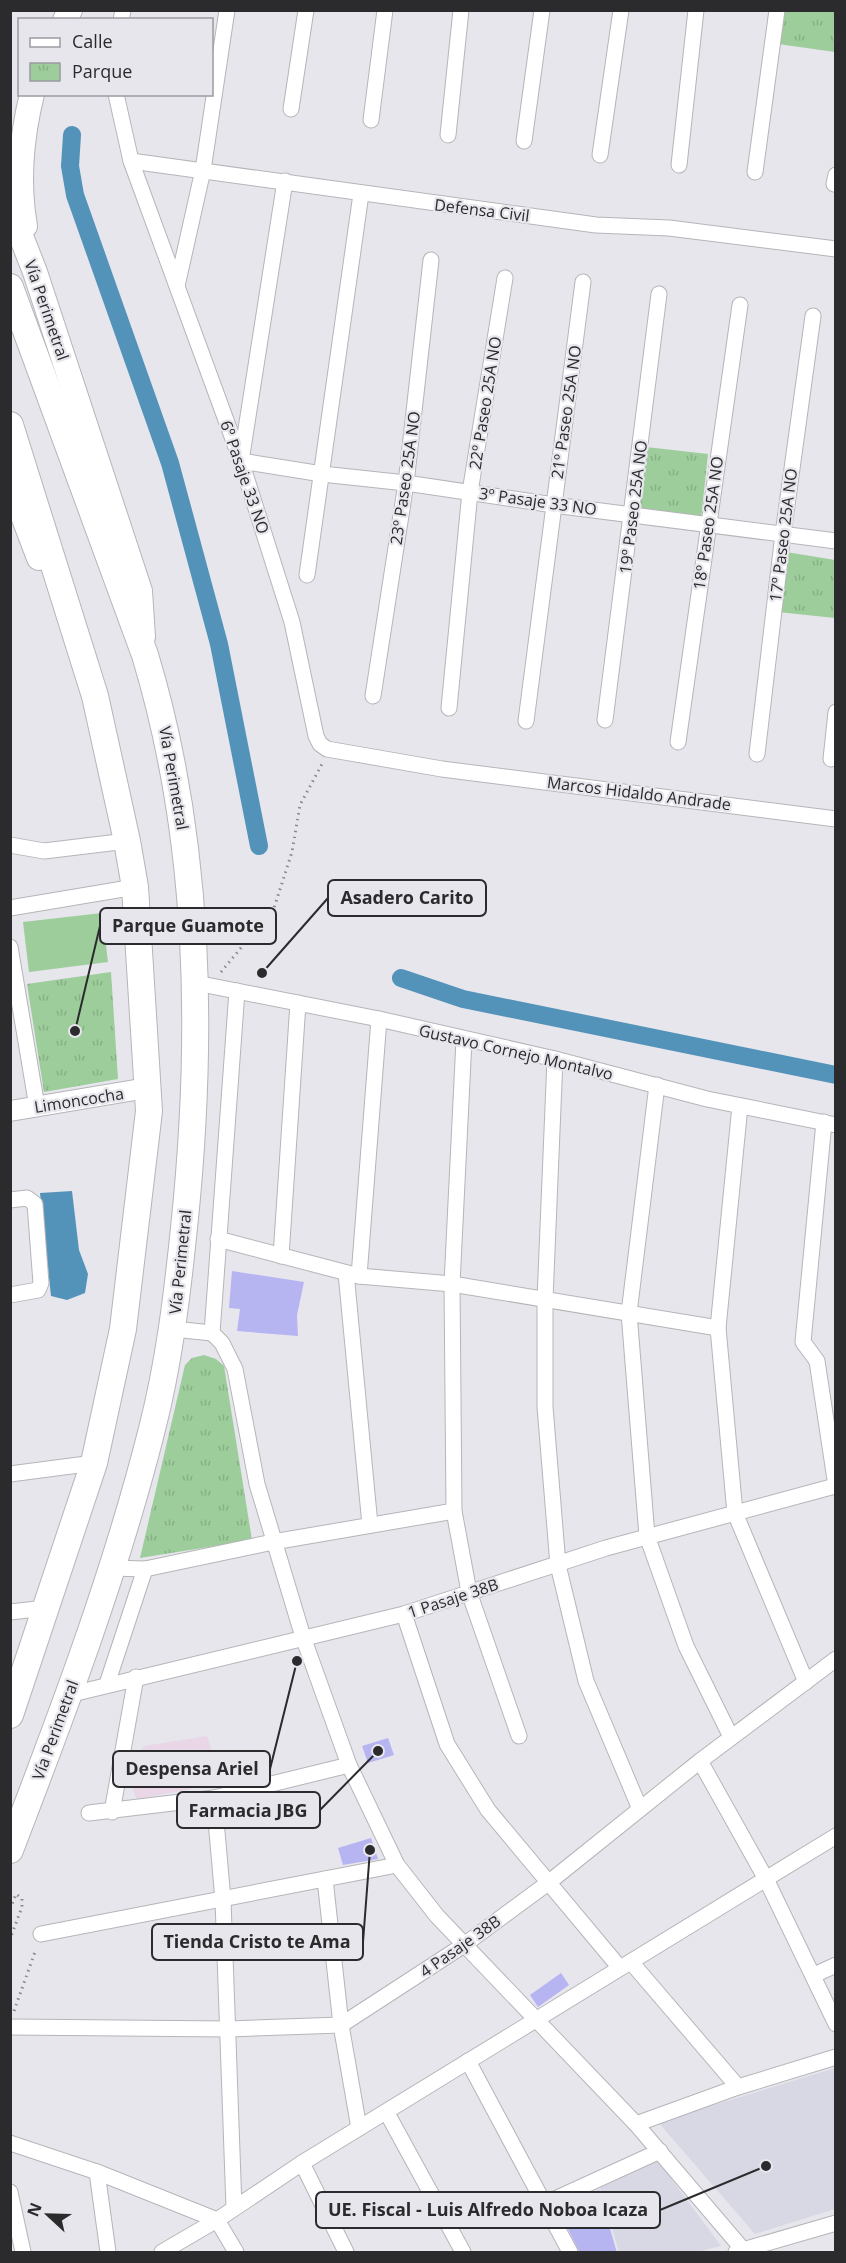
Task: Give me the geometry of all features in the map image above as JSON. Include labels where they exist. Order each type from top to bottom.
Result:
[{"type":"highway","name":"Vía Perimetral","points":[[10,287],[144,655],[162,711],[183,815],[206,985],[194,1135],[173,1329],[152,1429],[111,1568],[68,1695],[10,1850]]},
{"type":"highway","points":[[10,424],[95,696],[127,841],[135,886],[148,1111],[123,1329],[94,1463],[10,1715]]},
{"type":"main road","points":[[32,96],[25,124],[20,172],[21,206],[35,272]]},
{"type":"main road","name":"Vía Perimetral","points":[[10,208],[35,272],[140,591],[144,655]]},
{"type":"main road","points":[[10,482],[30,532],[72,661],[95,696]]},
{"type":"street","points":[[177,286],[203,170],[227,10]]},
{"type":"street","points":[[291,109],[306,10]]},
{"type":"street","points":[[371,120],[386,10]]},
{"type":"street","points":[[448,135],[461,10]]},
{"type":"street","points":[[524,141],[542,10]]},
{"type":"street","points":[[600,155],[621,10]]},
{"type":"street","points":[[679,165],[696,10]]},
{"type":"street","points":[[755,172],[777,10]]},
{"type":"street","name":"6º Pasaje 33 NO","points":[[116,96],[131,161],[241,461],[292,622],[316,736],[320,744],[327,749]]},
{"type":"street","name":"Defensa Civil","points":[[131,161],[596,225],[669,228],[836,249]]},
{"type":"street","points":[[241,461],[285,182]]},
{"type":"street","points":[[308,575],[361,194]]},
{"type":"street","name":"23º Paseo 25A NO","points":[[373,696],[406,483],[431,260]]},
{"type":"street","name":"22º Paseo 25A NO","points":[[449,708],[470,492],[505,278]]},
{"type":"street","name":"21º Paseo 25A NO","points":[[526,721],[583,282]]},
{"type":"street","name":"19º Paseo 25A NO","points":[[605,720],[633,514],[653,328],[659,294]]},
{"type":"street","name":"18º Paseo 25A NO","points":[[678,742],[740,305]]},
{"type":"street","name":"17º Paseo 25A NO","points":[[756,754],[813,316]]},
{"type":"street","name":"3º Pasaje 33 NO","points":[[241,461],[322,474],[406,483],[554,505],[836,541]]},
{"type":"street","points":[[831,759],[836,712]]},
{"type":"street","name":"Marcos Hidaldo Andrade","points":[[327,749],[442,769],[836,819]]},
{"type":"street","points":[[10,845],[44,851],[127,841]]},
{"type":"street","points":[[10,908],[135,886]]},
{"type":"street","points":[[10,947],[37,1107]]},
{"type":"street","name":"Gustavo Cornejo Montalvo","points":[[206,985],[379,1019],[555,1059],[740,1106],[830,1123]]},
{"type":"street","points":[[212,1333],[237,992]]},
{"type":"street","points":[[281,1256],[298,1003]]},
{"type":"street","points":[[370,1525],[353,1275],[379,1019]]},
{"type":"street","points":[[464,1040],[452,1284],[454,1511],[469,1592],[519,1736]]},
{"type":"street","points":[[555,1059],[545,1299],[545,1407],[558,1565],[586,1681],[640,1809]]},
{"type":"street","points":[[657,1086],[629,1313],[647,1536],[686,1646],[731,1737]]},
{"type":"street","name":"Limoncocha","points":[[10,1111],[147,1088]]},
{"type":"street","points":[[740,1106],[718,1328],[735,1513],[806,1682]]},
{"type":"street","points":[[830,1123],[803,1342],[817,1361],[836,1486]]},
{"type":"street","points":[[10,1200],[27,1197],[35,1204],[41,1283],[38,1290],[10,1294]]},
{"type":"street","points":[[219,1239],[353,1275],[452,1284],[718,1328]]},
{"type":"street","points":[[173,1329],[212,1333],[222,1343],[235,1369],[257,1484],[303,1637],[349,1765],[397,1865],[437,1916],[636,2124],[742,2252],[836,2223]]},
{"type":"street","points":[[10,1474],[94,1463]]},
{"type":"street","name":"1 Pasaje 38B","points":[[68,1695],[404,1614],[647,1536],[836,1486]]},
{"type":"street","points":[[111,1568],[145,1569],[273,1542],[454,1511]]},
{"type":"street","points":[[106,1684],[145,1569]]},
{"type":"street","points":[[10,1612],[46,1608]]},
{"type":"street","points":[[404,1614],[447,1744],[488,1810],[548,1883],[738,2087]]},
{"type":"street","name":"4 Pasaje 38B","points":[[341,2025],[464,1945],[548,1883],[700,1761],[836,1659]]},
{"type":"street","points":[[112,1812],[136,1677]]},
{"type":"street","points":[[700,1761],[766,1879],[836,2024]]},
{"type":"street","points":[[89,1813],[214,1798],[349,1765]]},
{"type":"street","points":[[214,1798],[223,1900],[234,2208]]},
{"type":"street","points":[[162,2253],[358,2128],[387,2113],[836,1836]]},
{"type":"street","points":[[41,1934],[397,1865]]},
{"type":"street","points":[[325,1879],[341,2025],[358,2128]]},
{"type":"street","points":[[814,1975],[836,1965]]},
{"type":"street","points":[[10,2027],[229,2029],[341,2025]]},
{"type":"street","points":[[636,2124],[738,2087],[836,2057]]},
{"type":"street","points":[[468,2061],[570,2253]]},
{"type":"street","points":[[387,2113],[463,2253]]},
{"type":"street","points":[[11,2146],[97,2172],[217,2220],[236,2253]]},
{"type":"street","points":[[544,2204],[660,2151]]},
{"type":"street","points":[[302,2163],[346,2253]]},
{"type":"street","points":[[97,2172],[108,2253]]},
{"type":"street","points":[[10,2192],[23,2253]]},
{"type":"path","points":[[206,985],[217,977],[274,908],[292,852],[300,805],[322,764],[327,749]]},
{"type":"path","points":[[10,1909],[16,1894],[22,1899],[22,1907],[10,1939]]},
{"type":"path","points":[[10,2021],[41,1934]]},
{"type":"shaded area","points":[[207,1736],[222,1783],[137,1799],[126,1774],[144,1746]]},
{"type":"shaded area","points":[[835,2068],[835,2209],[755,2234],[658,2122]]},
{"type":"shaded area","points":[[658,2161],[721,2246],[698,2252],[619,2252],[600,2188]]},
{"type":"green space","points":[[783,11],[835,11],[835,52],[778,44]]},
{"type":"green space","points":[[646,447],[708,454],[701,519],[637,511]]},
{"type":"green space","points":[[786,552],[835,560],[835,618],[778,612]]},
{"type":"green space","points":[[102,913],[108,962],[29,972],[23,922]]},
{"type":"green space","points":[[111,972],[118,1079],[44,1092],[27,984]]},
{"type":"green space","points":[[204,1355],[216,1359],[224,1366],[252,1540],[140,1558],[185,1365],[192,1358]]},
{"type":"water","points":[[72,1191],[79,1250],[88,1274],[85,1293],[67,1300],[51,1296],[40,1193]]},
{"type":"building","points":[[232,1271],[304,1282],[297,1315],[298,1336],[237,1331],[240,1309],[229,1308]]},
{"type":"building","points":[[388,1738],[394,1755],[368,1763],[362,1746]]},
{"type":"building","points":[[371,1838],[378,1859],[343,1865],[338,1848]]},
{"type":"building","points":[[561,1973],[569,1985],[538,2007],[530,1995]]},
{"type":"building","points":[[599,2190],[617,2253],[580,2253],[559,2211]]},
{"type":"waterway","points":[[72,135],[70,166],[75,195],[170,463],[219,644],[259,846]]},
{"type":"waterway","points":[[401,978],[463,999],[836,1075]]},
{"type":"place","name":"Asadero Carito","points":[[262,973]]},
{"type":"place","name":"Parque Guamote","points":[[75,1031]]},
{"type":"place","name":"Despensa Ariel","points":[[297,1661]]},
{"type":"place","name":"Farmacia JBG","points":[[378,1751]]},
{"type":"place","name":"Tienda Cristo te Ama","points":[[370,1850]]},
{"type":"place","name":"UE. Fiscal - Luis Alfredo Noboa Icaza","points":[[766,2166]]}]
